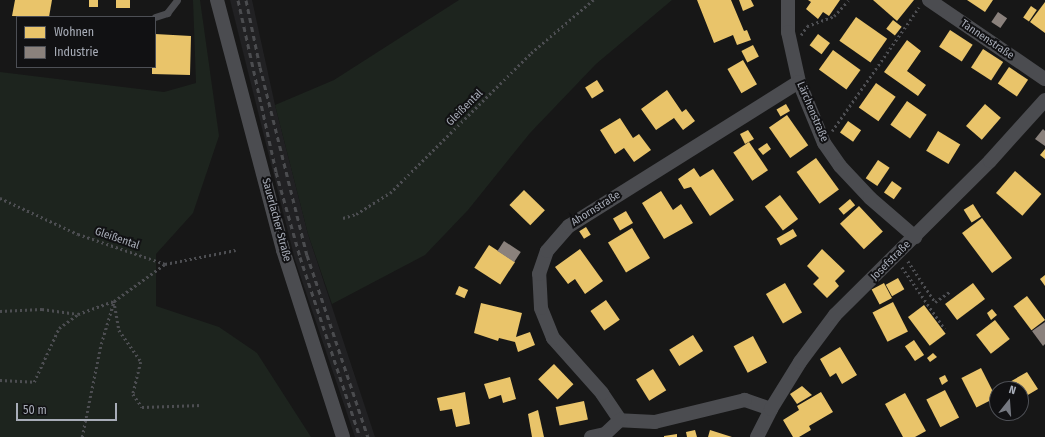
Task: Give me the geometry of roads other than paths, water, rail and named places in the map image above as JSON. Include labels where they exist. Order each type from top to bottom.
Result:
[{"type":"street","name":"Sauerlacher Straße","points":[[217,0],[283,250],[343,437]]},
{"type":"street","name":"Lärchenstraße","points":[[788,0],[789,38],[799,82],[824,143],[840,166],[870,198],[915,237]]},
{"type":"street","name":"Tannenstraße","points":[[929,0],[1045,79]]},
{"type":"street","name":"Ahornstraße","points":[[620,420],[602,393],[553,338],[546,325],[538,290],[539,274],[547,251],[569,226],[799,82]]},
{"type":"street","name":"Josefstraße","points":[[757,437],[770,409],[800,362],[835,316],[990,161],[1045,100]]},
{"type":"street","points":[[591,437],[605,434],[620,420],[655,422],[745,400],[770,409]]},
{"type":"lane","points":[[156,18],[167,13],[177,0]]},
{"type":"railway","points":[[238,0],[276,172],[300,257],[360,437]]},
{"type":"railway","points":[[246,0],[260,67],[307,255],[368,437]]}]
